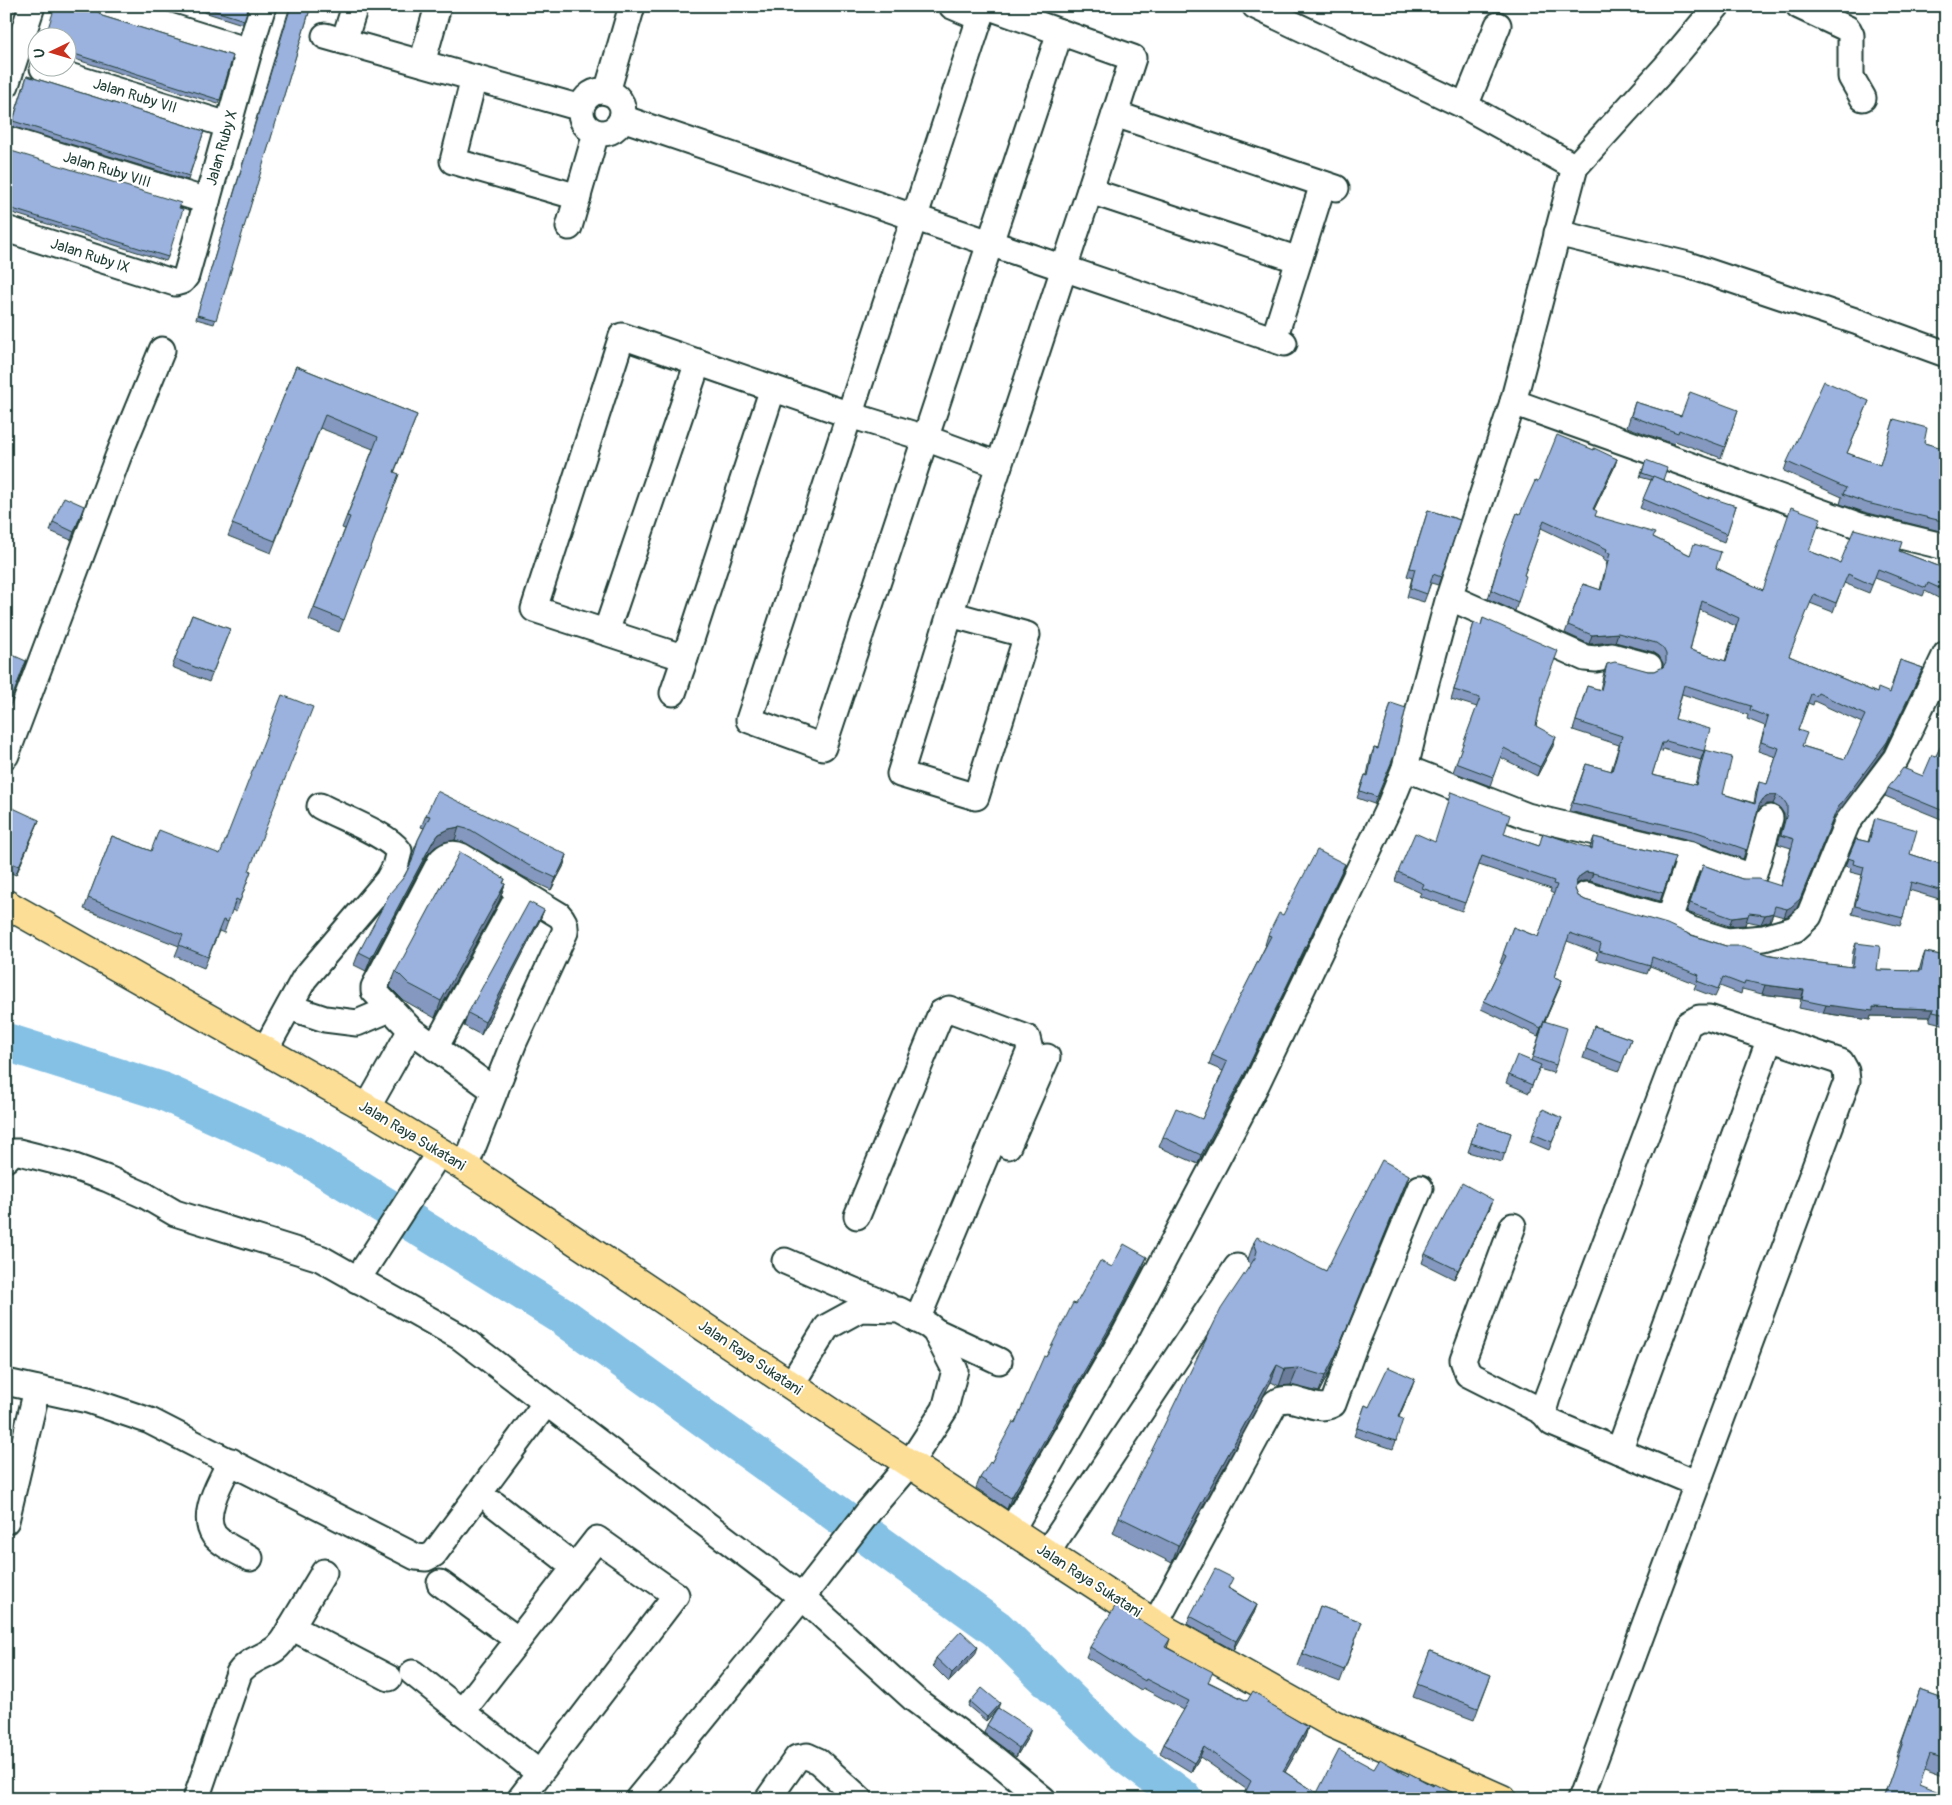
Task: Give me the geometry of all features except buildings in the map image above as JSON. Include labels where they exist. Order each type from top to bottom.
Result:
[{"type":"main road","name":"Jalan Raya Sukatani","points":[[6,904],[367,1108],[465,1167],[791,1385],[1012,1529],[1046,1554],[1155,1624],[1333,1724],[1502,1799]]},
{"type":"street","points":[[6,85],[26,62],[32,6]]},
{"type":"street","points":[[105,6],[248,51]]},
{"type":"street","name":"Jalan Ruby X","points":[[174,283],[182,281],[186,276],[248,51],[263,6]]},
{"type":"street","points":[[355,6],[335,38],[581,108]]},
{"type":"street","points":[[422,63],[438,6]]},
{"type":"street","points":[[607,92],[632,6]]},
{"type":"street","points":[[950,614],[1027,635],[976,797],[900,774],[950,614],[1133,58],[1060,32],[983,10],[952,6]]},
{"type":"street","points":[[1255,6],[1465,106],[1574,167]]},
{"type":"street","points":[[1012,1529],[1124,1335],[1256,1085],[1389,807],[1405,768],[1449,596],[1513,402],[1574,167],[1664,69],[1717,6]]},
{"type":"street","points":[[1800,6],[1848,29],[1852,77],[1863,98]]},
{"type":"street","points":[[983,10],[749,720],[822,747],[1060,32]]},
{"type":"street","points":[[1465,106],[1498,25]]},
{"type":"street","name":"Jalan Ruby VII","points":[[75,78],[228,125]]},
{"type":"street","points":[[474,78],[453,161],[578,197]]},
{"type":"street","points":[[595,92],[607,92],[618,98],[622,105],[622,118],[616,128],[609,132],[596,132],[586,127],[582,120],[581,108],[582,103],[588,96],[595,92]]},
{"type":"street","points":[[622,118],[1279,341],[1299,260],[1330,186],[1115,114]]},
{"type":"street","points":[[569,227],[596,132]]},
{"type":"street","name":"Jalan Ruby VIII","points":[[6,139],[207,201]]},
{"type":"street","points":[[1090,191],[1299,260]]},
{"type":"street","name":"Jalan Ruby IX","points":[[6,229],[174,283]]},
{"type":"street","points":[[1557,233],[1688,265],[1946,354]]},
{"type":"street","points":[[685,658],[534,609],[622,336],[850,415],[925,438],[999,465]]},
{"type":"street","points":[[6,755],[118,457],[162,350]]},
{"type":"street","points":[[606,632],[698,362]]},
{"type":"street","points":[[673,693],[773,388]]},
{"type":"street","points":[[1513,402],[1860,526],[1946,547]]},
{"type":"street","points":[[1449,596],[1584,658],[1596,659],[1612,656],[1649,666]]},
{"type":"street","points":[[1586,895],[1670,919],[1692,930],[1727,941],[1764,938],[1795,929],[1804,923],[1809,916],[1847,823],[1896,758],[1946,654]]},
{"type":"street","points":[[1405,768],[1527,816],[1691,854],[1744,874],[1754,874],[1770,818]]},
{"type":"street","points":[[265,1050],[304,979],[388,880],[395,867],[399,851],[385,839],[320,806]]},
{"type":"street","points":[[465,1167],[514,1042],[566,926],[558,914],[457,854],[447,855],[442,858],[374,987],[375,994],[411,1030],[495,1090]]},
{"type":"street","points":[[1670,919],[1691,854]]},
{"type":"street","points":[[436,1048],[520,893]]},
{"type":"street","points":[[289,1007],[325,1019],[357,1023],[390,1009]]},
{"type":"street","points":[[857,1216],[941,1013],[949,1009],[1027,1038],[1030,1050],[920,1322]]},
{"type":"street","points":[[1543,1412],[1688,1024],[1699,1018],[1709,1018],[1841,1062],[1846,1071],[1847,1081],[1580,1799]]},
{"type":"street","points":[[367,1108],[411,1030]]},
{"type":"street","points":[[1619,1451],[1770,1038]]},
{"type":"street","points":[[920,1322],[1048,1057]]},
{"type":"street","points":[[6,1159],[13,1152],[19,1152],[82,1170],[108,1179],[175,1212],[320,1258],[460,1338],[802,1597],[914,1699],[996,1760],[1043,1799]]},
{"type":"street","points":[[357,1280],[380,1247],[420,1180],[440,1153]]},
{"type":"street","points":[[1155,1624],[1275,1403],[1285,1398],[1323,1408],[1334,1404],[1353,1349],[1420,1188]]},
{"type":"street","points":[[1513,1226],[1463,1360],[1468,1374],[1543,1412],[1552,1423],[1698,1484]]},
{"type":"street","points":[[785,1261],[920,1322],[999,1361]]},
{"type":"street","points":[[1046,1554],[1237,1267]]},
{"type":"street","points":[[638,1799],[802,1597],[869,1511],[910,1463],[944,1409],[955,1370],[920,1322],[860,1309],[827,1327],[791,1385]]},
{"type":"street","points":[[6,1382],[88,1400],[150,1421],[416,1557],[426,1558],[434,1554],[546,1403]]},
{"type":"street","points":[[6,1521],[37,1389]]},
{"type":"street","points":[[231,1461],[218,1487],[208,1517],[214,1535],[220,1541],[250,1558]]},
{"type":"street","points":[[494,1504],[575,1567]]},
{"type":"street","points":[[462,1712],[597,1539],[676,1595],[520,1799]]},
{"type":"street","points":[[196,1799],[239,1673],[251,1661],[274,1649],[283,1641],[324,1572]]},
{"type":"street","points":[[440,1583],[518,1640]]},
{"type":"street","points":[[291,1627],[389,1678]]},
{"type":"street","points":[[413,1673],[539,1773]]},
{"type":"street","points":[[768,1799],[797,1758],[807,1756],[818,1761],[860,1799]]},
{"type":"waterway","points":[[6,1042],[162,1091],[300,1153],[561,1315],[997,1629],[1122,1752],[1184,1799]]}]
